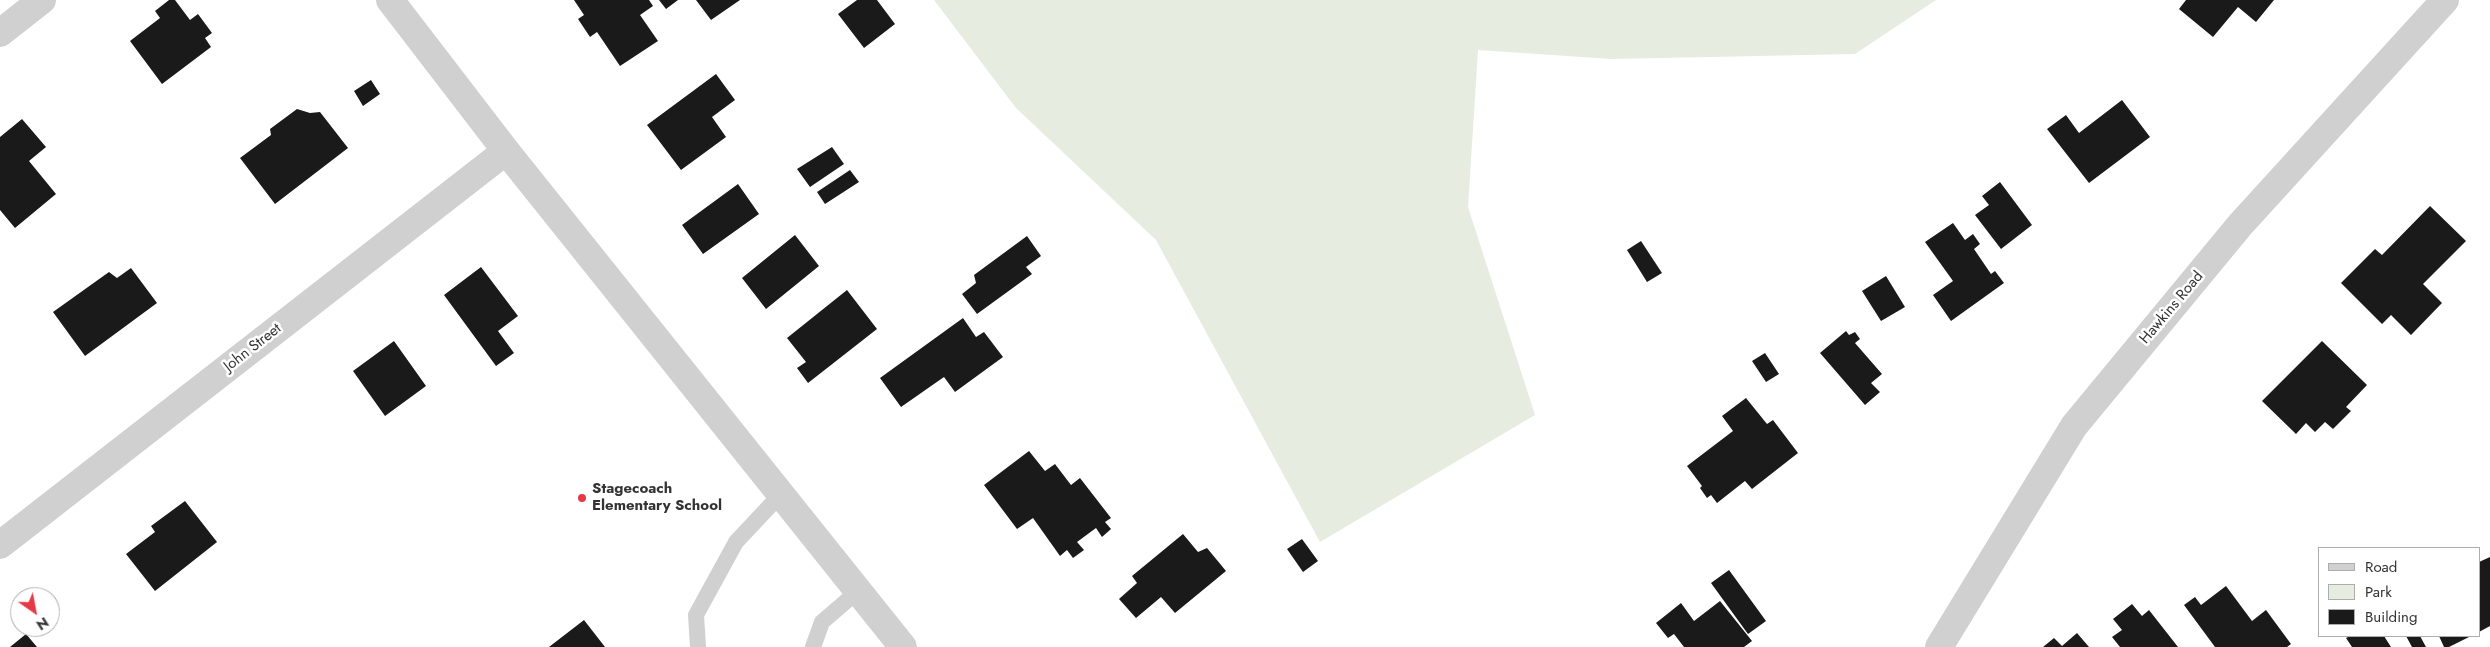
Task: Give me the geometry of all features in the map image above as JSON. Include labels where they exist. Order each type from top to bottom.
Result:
[{"type":"street","points":[[0,33],[42,0]]},
{"type":"street","points":[[390,0],[506,152],[903,647]]},
{"type":"street","name":"Hawkins Road","points":[[1939,647],[2074,426],[2240,225],[2442,1]]},
{"type":"street","name":"John Street","points":[[0,545],[506,152]]},
{"type":"lane","points":[[698,647],[696,615],[736,542],[781,494]]},
{"type":"lane","points":[[813,647],[822,622],[858,591]]},
{"type":"green space","points":[[934,0],[1936,0],[1855,54],[1612,59],[1478,50],[1468,207],[1535,415],[1320,542],[1156,240],[1016,108]]},
{"type":"building","points":[[169,0],[175,0],[190,20],[198,14],[212,33],[205,38],[211,47],[162,84],[130,41],[160,18],[155,11]]},
{"type":"building","points":[[574,0],[649,0],[653,6],[640,15],[658,41],[620,66],[597,32],[590,37],[578,19],[584,15]]},
{"type":"building","points":[[659,0],[678,0],[666,9]]},
{"type":"building","points":[[696,0],[740,0],[711,20]]},
{"type":"building","points":[[857,0],[877,0],[895,24],[864,48],[838,14]]},
{"type":"building","points":[[2186,0],[2274,0],[2256,22],[2238,7],[2213,37],[2179,9]]},
{"type":"building","points":[[716,74],[735,100],[712,117],[726,137],[681,170],[647,125]]},
{"type":"building","points":[[371,80],[380,94],[363,106],[354,91]]},
{"type":"building","points":[[2122,100],[2150,137],[2089,183],[2047,129],[2066,115],[2079,133]]},
{"type":"building","points":[[297,109],[310,113],[320,112],[348,148],[275,204],[240,158],[271,135],[270,129]]},
{"type":"building","points":[[22,119],[46,147],[29,161],[56,194],[15,228],[0,210],[0,137]]},
{"type":"building","points":[[832,147],[844,164],[810,187],[797,169]]},
{"type":"building","points":[[850,170],[859,182],[825,204],[817,192]]},
{"type":"building","points":[[2000,182],[2032,225],[2001,249],[1975,215],[1989,205],[1982,196]]},
{"type":"building","points":[[738,184],[759,214],[703,254],[682,225]]},
{"type":"building","points":[[2430,206],[2466,241],[2423,284],[2442,303],[2411,335],[2391,315],[2382,324],[2341,283],[2375,249],[2382,255]]},
{"type":"building","points":[[1953,223],[1965,240],[1973,234],[1980,244],[1974,249],[1991,274],[1995,271],[2004,283],[1951,321],[1933,295],[1953,281],[1925,242]]},
{"type":"building","points":[[795,235],[819,266],[766,309],[742,278]]},
{"type":"building","points":[[1027,236],[1041,256],[1026,267],[1032,274],[977,314],[962,294],[976,283],[974,275]]},
{"type":"building","points":[[1641,241],[1662,273],[1647,282],[1627,250]]},
{"type":"building","points":[[481,267],[518,316],[498,331],[514,353],[496,366],[444,295]]},
{"type":"building","points":[[131,268],[157,303],[85,356],[53,312],[109,272],[117,278]]},
{"type":"building","points":[[1886,276],[1905,307],[1881,321],[1862,291]]},
{"type":"building","points":[[847,290],[877,329],[808,383],[797,368],[806,362],[787,338]]},
{"type":"building","points":[[963,318],[976,337],[984,332],[1003,357],[955,392],[944,377],[901,407],[880,378]]},
{"type":"building","points":[[1846,331],[1849,335],[1855,332],[1860,339],[1855,343],[1882,374],[1871,383],[1880,392],[1865,405],[1820,353]]},
{"type":"building","points":[[394,341],[426,386],[385,416],[353,371]]},
{"type":"building","points":[[2322,341],[2367,385],[2346,407],[2351,411],[2333,429],[2325,422],[2315,432],[2306,423],[2296,434],[2262,401]]},
{"type":"building","points":[[1765,353],[1779,374],[1766,382],[1752,361]]},
{"type":"building","points":[[1746,398],[1767,424],[1773,420],[1798,453],[1752,489],[1745,481],[1717,503],[1711,495],[1707,498],[1700,488],[1702,486],[1687,466],[1733,431],[1722,416]]},
{"type":"building","points":[[1029,451],[1045,471],[1055,464],[1071,485],[1080,478],[1111,518],[1105,522],[1111,529],[1102,537],[1096,528],[1077,542],[1084,550],[1073,558],[1067,550],[1060,556],[1033,518],[1017,529],[984,485]]},
{"type":"building","points":[[185,501],[217,542],[155,591],[126,554],[155,532],[151,526]]},
{"type":"building","points":[[1183,534],[1198,552],[1207,548],[1226,571],[1175,613],[1161,597],[1136,618],[1119,599],[1137,583],[1132,576]]},
{"type":"building","points":[[1302,539],[1318,561],[1303,572],[1287,549]]},
{"type":"building","points":[[2490,557],[2490,626],[2480,631],[2480,562]]},
{"type":"building","points":[[1729,570],[1766,621],[1748,634],[1711,583]]},
{"type":"building","points":[[2226,586],[2252,621],[2266,610],[2291,644],[2287,647],[2215,647],[2184,605],[2195,597],[2201,605]]},
{"type":"building","points":[[1720,601],[1752,641],[1744,647],[1684,647],[1674,634],[1668,638],[1656,623],[1681,603],[1694,621]]},
{"type":"building","points":[[2132,604],[2142,616],[2149,610],[2178,647],[2120,647],[2112,637],[2122,630],[2113,619]]},
{"type":"building","points":[[584,620],[605,647],[549,647]]},
{"type":"building","points":[[2077,633],[2089,647],[2043,647],[2054,638],[2062,646]]},
{"type":"building","points":[[22,637],[29,637],[37,647],[10,647]]},
{"type":"building","points":[[2385,637],[2391,647],[2352,647],[2346,638]]},
{"type":"building","points":[[2407,637],[2421,637],[2426,647],[2412,647]]},
{"type":"building","points":[[2439,637],[2469,637],[2449,647],[2444,647]]},
{"type":"place","name":"Stagecoach Elementary School","points":[[582,498]]}]
